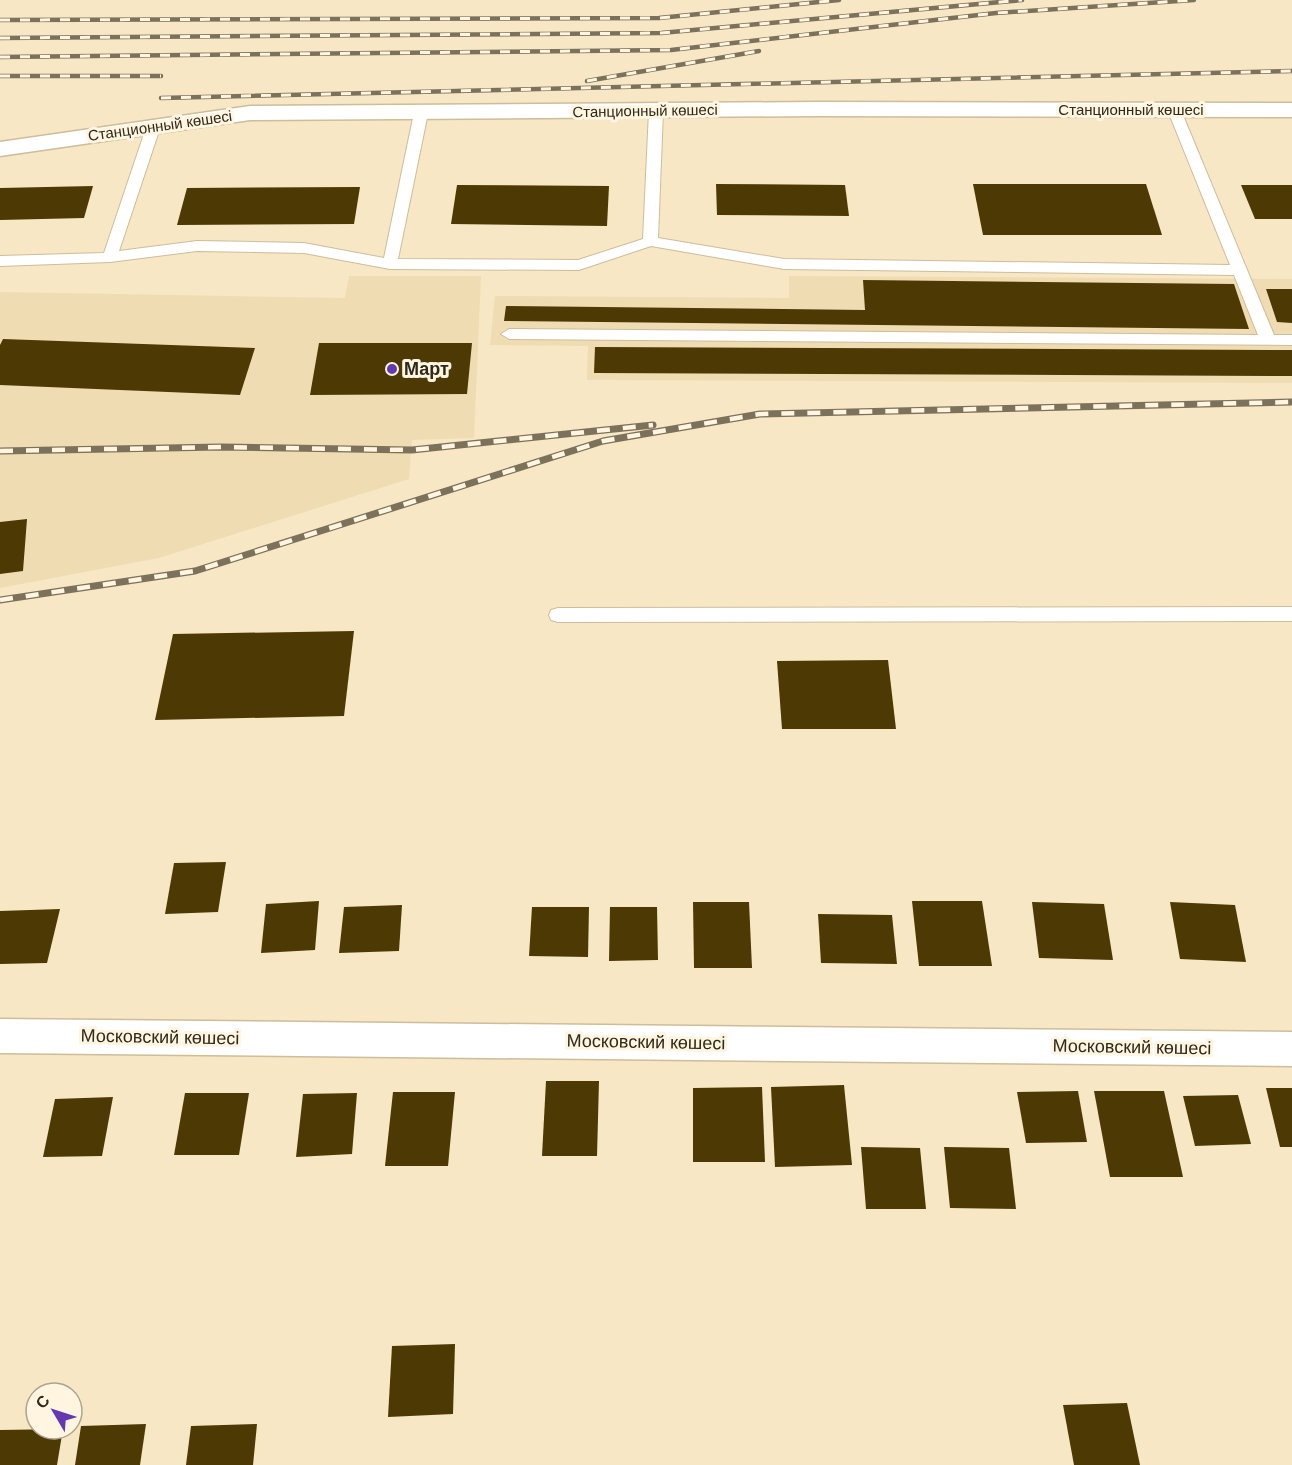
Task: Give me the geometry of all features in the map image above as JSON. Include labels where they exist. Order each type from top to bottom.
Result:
[{"type":"street","name":"Станционный көшесі","points":[[0,150],[154,125],[250,113],[421,114],[817,109],[1292,110]]},
{"type":"street","name":"Московский көшесі","points":[[0,1036],[1292,1049]]},
{"type":"lane","points":[[650,242],[656,111]]},
{"type":"lane","points":[[1175,111],[1268,339]]},
{"type":"lane","points":[[390,264],[421,114]]},
{"type":"lane","points":[[110,257],[154,125]]},
{"type":"lane","points":[[0,261],[110,257],[197,246],[292,248],[390,264],[579,265],[650,242],[784,264],[1239,270]]},
{"type":"lane","points":[[509,334],[1292,340]]},
{"type":"lane","points":[[558,615],[1292,614]]},
{"type":"shaded area","points":[[349,276],[481,276],[474,438],[412,440],[409,479],[159,558],[0,588],[0,292],[345,298]]},
{"type":"shaded area","points":[[789,276],[1292,279],[1292,383],[587,380],[588,346],[490,345],[495,296],[789,298]]},
{"type":"building","points":[[716,184],[845,185],[849,216],[717,215]]},
{"type":"building","points":[[973,184],[1146,184],[1162,235],[983,235]]},
{"type":"building","points":[[457,185],[609,186],[607,226],[451,224]]},
{"type":"building","points":[[1241,185],[1292,185],[1292,219],[1255,219]]},
{"type":"building","points":[[93,186],[84,218],[0,220],[0,188]]},
{"type":"building","points":[[360,187],[354,224],[177,225],[187,188]]},
{"type":"building","points":[[863,280],[1234,284],[1249,329],[504,321],[506,306],[865,310]]},
{"type":"building","points":[[1266,289],[1292,289],[1292,323],[1277,322]]},
{"type":"building","points":[[3,339],[255,348],[240,395],[0,385],[0,345]]},
{"type":"building","name":"Март","points":[[319,343],[472,343],[467,394],[310,395]]},
{"type":"building","points":[[595,347],[1292,350],[1292,376],[594,373]]},
{"type":"building","points":[[27,519],[23,571],[0,574],[0,522]]},
{"type":"building","points":[[354,631],[344,716],[155,720],[173,634]]},
{"type":"building","points":[[888,660],[896,729],[782,729],[777,661]]},
{"type":"building","points":[[226,862],[218,912],[165,914],[174,863]]},
{"type":"building","points":[[319,901],[315,950],[261,953],[266,904]]},
{"type":"building","points":[[912,901],[982,901],[992,966],[919,966]]},
{"type":"building","points":[[693,902],[749,902],[752,968],[694,968]]},
{"type":"building","points":[[1032,902],[1104,904],[1113,960],[1039,958]]},
{"type":"building","points":[[1170,902],[1235,905],[1246,962],[1180,959]]},
{"type":"building","points":[[402,905],[399,951],[339,953],[344,907]]},
{"type":"building","points":[[532,907],[589,907],[588,957],[529,956]]},
{"type":"building","points":[[610,907],[657,907],[658,960],[609,961]]},
{"type":"building","points":[[60,909],[47,963],[0,964],[0,911]]},
{"type":"building","points":[[818,914],[892,915],[897,964],[821,963]]},
{"type":"building","points":[[546,1081],[599,1081],[597,1156],[542,1156]]},
{"type":"building","points":[[844,1085],[852,1165],[775,1167],[771,1087]]},
{"type":"building","points":[[762,1087],[765,1162],[693,1162],[693,1088]]},
{"type":"building","points":[[1266,1088],[1292,1088],[1292,1147],[1280,1147]]},
{"type":"building","points":[[1078,1091],[1087,1142],[1026,1143],[1017,1092]]},
{"type":"building","points":[[1094,1091],[1164,1091],[1183,1177],[1110,1177]]},
{"type":"building","points":[[393,1092],[455,1092],[448,1166],[385,1166]]},
{"type":"building","points":[[185,1093],[249,1093],[239,1155],[174,1155]]},
{"type":"building","points":[[357,1093],[352,1154],[296,1157],[303,1094]]},
{"type":"building","points":[[1238,1095],[1251,1144],[1195,1146],[1183,1096]]},
{"type":"building","points":[[113,1097],[102,1156],[43,1157],[55,1099]]},
{"type":"building","points":[[861,1147],[920,1148],[926,1209],[866,1209]]},
{"type":"building","points":[[944,1147],[1009,1148],[1016,1209],[950,1208]]},
{"type":"building","points":[[455,1344],[453,1414],[388,1417],[392,1346]]},
{"type":"building","points":[[1127,1403],[1140,1465],[1074,1465],[1063,1405]]},
{"type":"building","points":[[146,1424],[140,1465],[75,1465],[79,1441],[84,1441],[84,1426]]},
{"type":"building","points":[[257,1424],[253,1465],[186,1465],[191,1426]]},
{"type":"building","points":[[0,1430],[24,1430],[24,1441],[61,1441],[57,1465],[0,1465]]},
{"type":"railway","points":[[0,20],[659,18],[839,0]]},
{"type":"railway","points":[[0,38],[661,33],[1022,0]]},
{"type":"railway","points":[[0,57],[671,50],[996,13],[1194,0]]},
{"type":"railway","points":[[587,81],[759,51]]},
{"type":"railway","points":[[161,98],[1292,71]]},
{"type":"railway","points":[[0,76],[161,76]]},
{"type":"railway","points":[[0,600],[195,571],[603,441],[760,414],[1292,402]]},
{"type":"railway","points":[[0,451],[221,447],[412,450],[653,425]]},
{"type":"place","name":"Март","points":[[392,369]]}]
